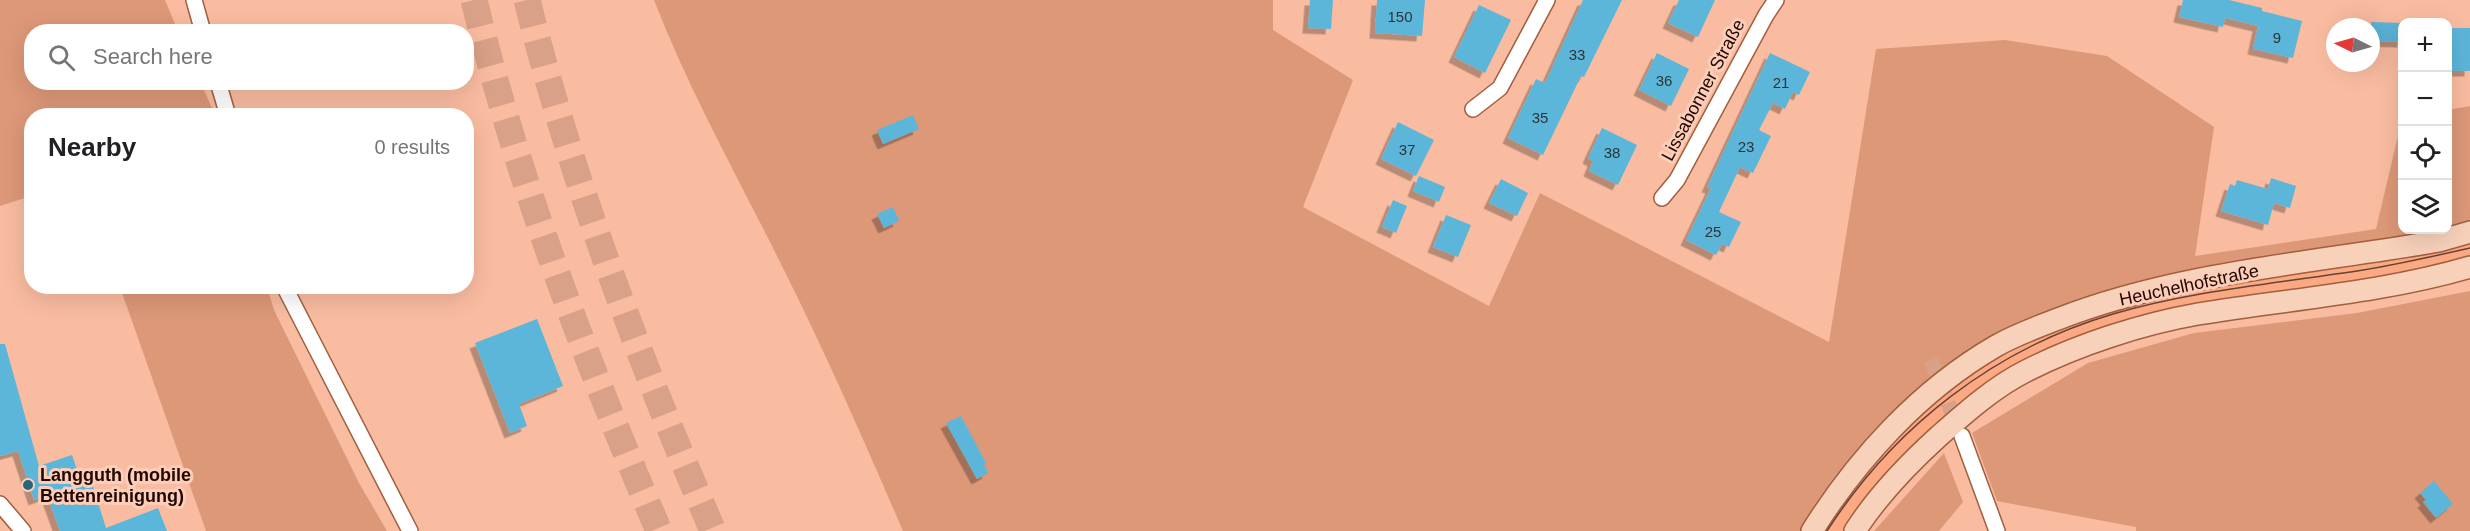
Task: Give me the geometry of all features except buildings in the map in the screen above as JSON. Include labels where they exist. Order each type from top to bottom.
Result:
[{"type":"main road","name":"Heuchelhofstraße","points":[[1812,531],[1832,499],[1878,442],[1934,390],[1996,346],[2007,341],[2082,310],[2137,292],[2200,279],[2439,241],[2470,232]]},
{"type":"main road","name":"Heuchelhofstraße","points":[[1855,531],[1865,515],[1904,468],[1966,412],[2024,372],[2091,342],[2196,314],[2363,291],[2470,267]]},
{"type":"street","points":[[193,0],[200,24]]},
{"type":"street","points":[[1473,109],[1500,88],[1547,0]]},
{"type":"street","name":"Lissabonner Straße","points":[[1662,198],[1677,180],[1776,0]]},
{"type":"street","points":[[220,90],[226,108]]},
{"type":"street","points":[[288,294],[410,531]]},
{"type":"street","points":[[1962,436],[1997,531]]},
{"type":"street","points":[[0,504],[23,531]]},
{"type":"shaded area","points":[[0,0],[165,0],[175,24],[24,24],[24,90],[204,90],[212,108],[24,108],[24,198],[0,206]]},
{"type":"shaded area","points":[[654,0],[1273,0],[1273,30],[1353,80],[1303,207],[1489,306],[1540,193],[1829,342],[1876,49],[2005,40],[2107,56],[2214,127],[2195,256],[2376,229],[2398,136],[2398,234],[2421,234],[2115,289],[1903,403],[1848,462],[1801,531],[903,531],[815,335],[699,103]]},
{"type":"shaded area","points":[[2470,106],[2470,223],[2452,227],[2452,126],[2452,109]]},
{"type":"shaded area","points":[[2470,243],[2470,261],[2051,351],[1853,518],[1844,531],[1821,531],[1863,473],[1928,407],[1965,378],[2042,335],[2088,316],[2159,297],[2375,262]]},
{"type":"shaded area","points":[[2470,291],[2470,531],[2136,531],[2136,527],[1997,501],[1972,433],[2088,363],[2194,333],[2357,313]]},
{"type":"shaded area","points":[[122,294],[269,294],[274,310],[359,483],[387,531],[206,531]]},
{"type":"shaded area","points":[[1944,453],[1963,502],[1939,531],[1874,531]]},
{"type":"tunnel","points":[[474,0],[532,203],[605,401],[659,531]]},
{"type":"tunnel","points":[[527,0],[565,136],[609,269],[659,401],[713,531]]},
{"type":"tunnel","points":[[1931,360],[1958,428]]},
{"type":"tram line","points":[[1827,531],[1883,458],[1950,397],[1988,371],[2028,348],[2069,329],[2113,314],[2175,299],[2363,270],[2470,248]]},
{"type":"place","name":"Langguth (mobile Bettenreinigung)","points":[[28,485]]}]
